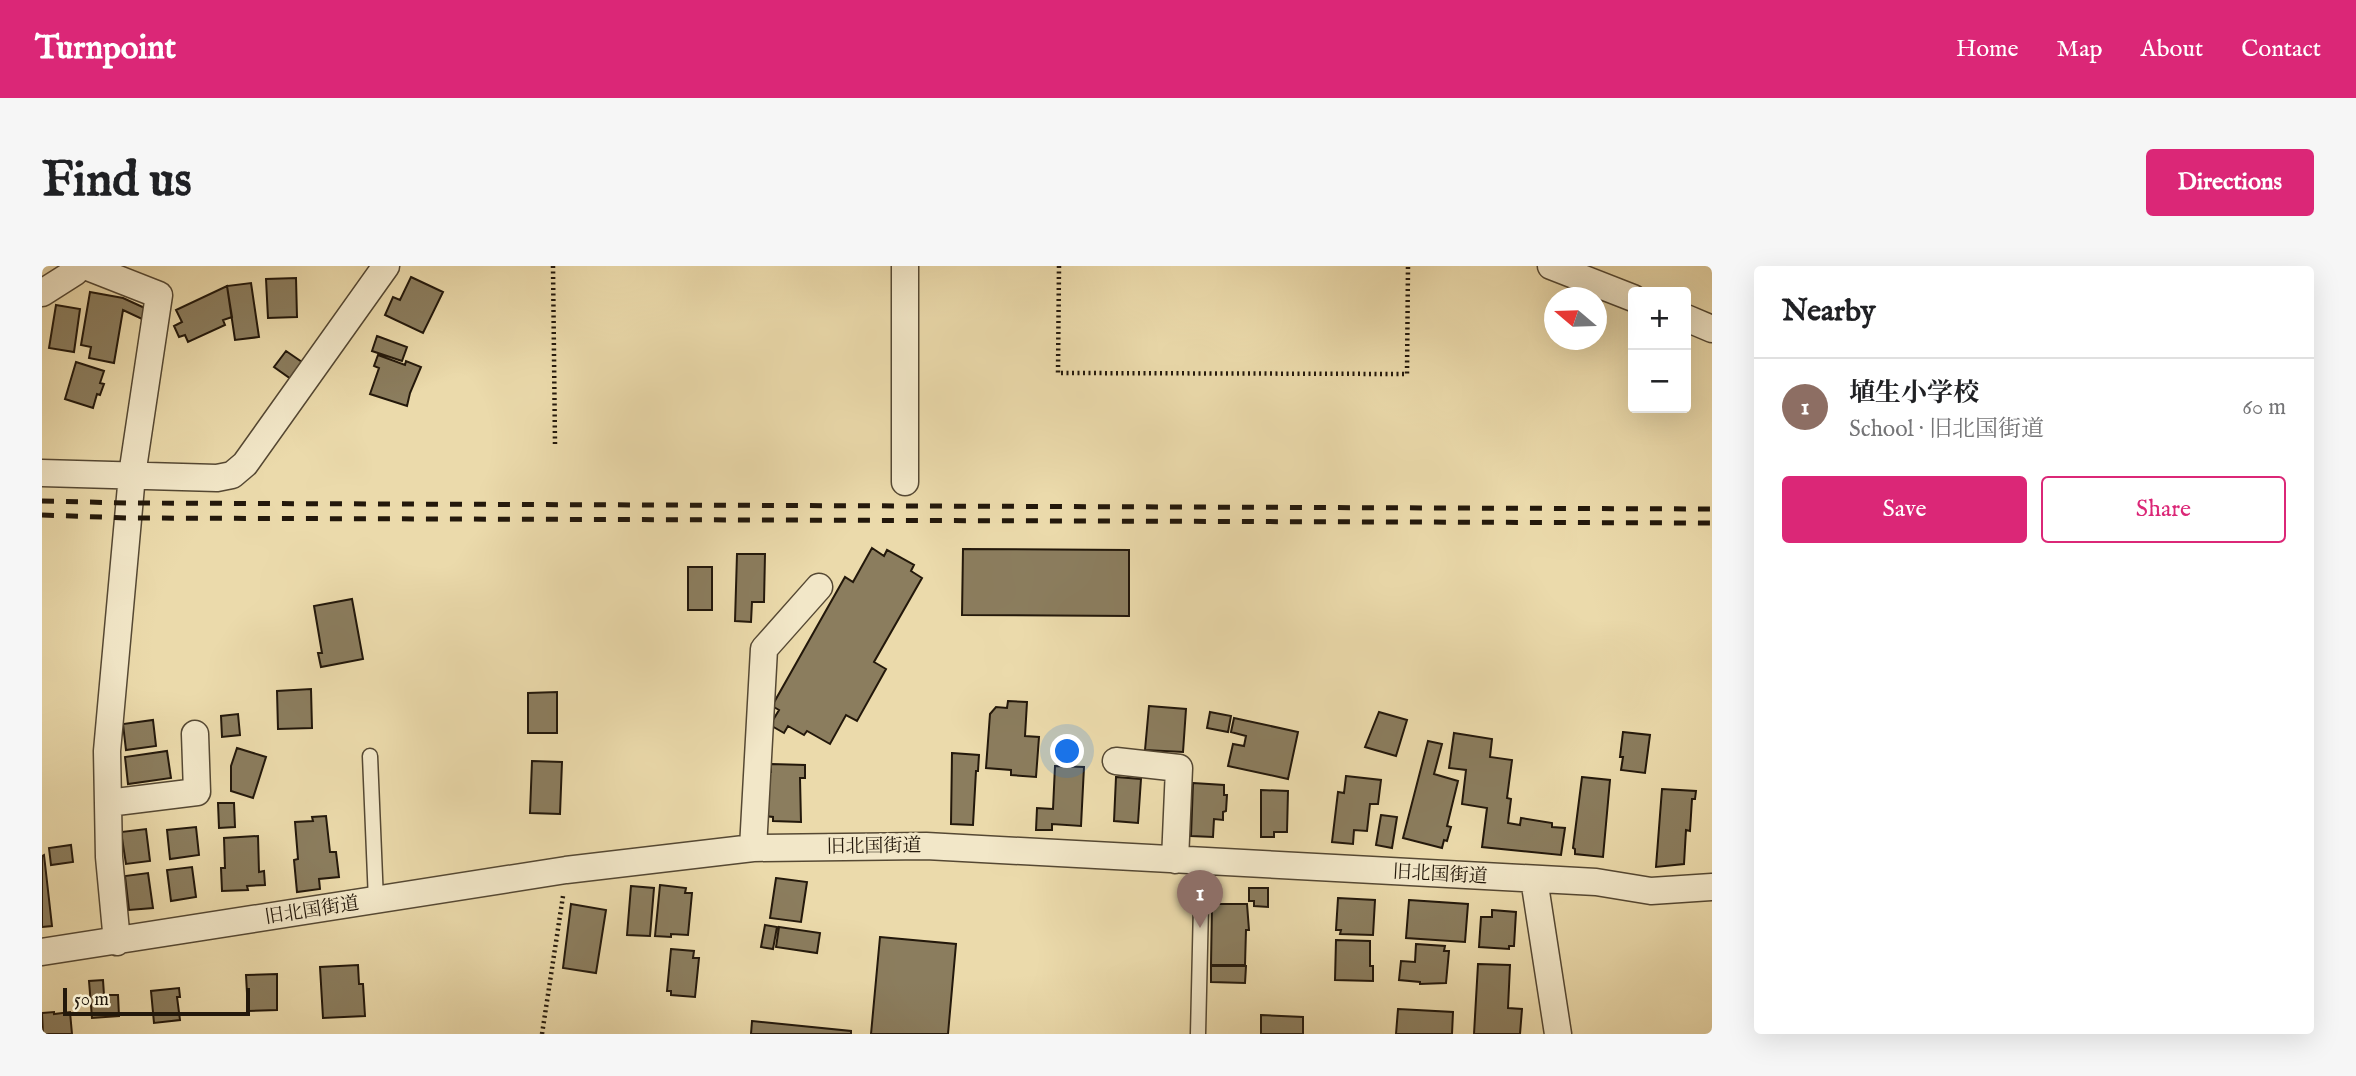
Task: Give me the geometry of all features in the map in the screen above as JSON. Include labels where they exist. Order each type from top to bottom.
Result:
[{"type":"street","points":[[42,293],[82,266],[159,295],[132,475],[107,751],[109,857],[117,942]]},
{"type":"street","points":[[42,473],[217,478],[232,475],[244,464],[386,266]]},
{"type":"street","points":[[905,266],[905,482]]},
{"type":"street","points":[[1551,266],[1628,296]]},
{"type":"street","points":[[1691,320],[1712,329]]},
{"type":"street","points":[[753,848],[764,649],[819,587]]},
{"type":"street","points":[[108,803],[197,792],[195,734]]},
{"type":"street","points":[[1116,761],[1179,768],[1175,860]]},
{"type":"street","name":"旧北国街道","points":[[42,952],[566,870],[753,848],[926,846],[1596,882],[1651,891],[1712,887]]},
{"type":"street","points":[[1534,880],[1559,1034]]},
{"type":"lane","points":[[370,756],[376,901]]},
{"type":"lane","points":[[1198,1034],[1202,862]]},
{"type":"path","points":[[553,266],[555,444]]},
{"type":"path","points":[[1059,266],[1058,373],[1323,374],[1406,374],[1408,266]]},
{"type":"path","points":[[542,1034],[566,870]]},
{"type":"building","points":[[411,277],[443,292],[423,333],[385,315],[393,297],[400,300]]},
{"type":"building","points":[[296,278],[297,317],[268,318],[266,279]]},
{"type":"building","points":[[251,283],[259,337],[235,340],[227,286]]},
{"type":"building","points":[[227,286],[232,317],[223,320],[225,325],[188,342],[185,335],[179,337],[174,326],[182,322],[176,310]]},
{"type":"building","points":[[90,292],[123,298],[147,309],[142,319],[123,310],[114,363],[89,358],[91,347],[81,345]]},
{"type":"building","points":[[56,305],[80,309],[74,352],[49,348]]},
{"type":"building","points":[[377,336],[407,347],[402,361],[372,351]]},
{"type":"building","points":[[286,351],[302,362],[291,379],[274,367]]},
{"type":"building","points":[[378,355],[405,365],[406,361],[421,367],[407,406],[370,394],[379,368],[374,366]]},
{"type":"building","points":[[76,362],[104,371],[100,383],[104,384],[100,395],[97,394],[93,408],[65,399]]},
{"type":"building","points":[[872,548],[884,556],[887,550],[914,565],[911,571],[922,578],[874,662],[886,669],[857,721],[846,715],[830,744],[807,731],[804,735],[788,726],[784,733],[770,725],[779,710],[772,706],[845,577],[853,582]]},
{"type":"building","points":[[963,549],[1129,550],[1129,616],[962,615]]},
{"type":"building","points":[[737,554],[765,554],[764,602],[752,602],[751,622],[735,621]]},
{"type":"building","points":[[688,567],[712,567],[712,610],[688,610]]},
{"type":"building","points":[[352,599],[363,659],[321,667],[318,653],[322,653],[314,606]]},
{"type":"building","points":[[311,689],[312,728],[278,729],[277,691]]},
{"type":"building","points":[[557,692],[557,733],[528,733],[528,693]]},
{"type":"building","points":[[1008,701],[1027,702],[1025,736],[1039,737],[1036,777],[1011,775],[1011,770],[986,768],[990,714],[996,707],[1007,708]]},
{"type":"building","points":[[1149,706],[1186,709],[1183,752],[1145,750]]},
{"type":"building","points":[[1210,712],[1231,716],[1228,732],[1207,728]]},
{"type":"building","points":[[1379,712],[1407,720],[1396,756],[1365,747]]},
{"type":"building","points":[[238,714],[240,735],[222,737],[221,716]]},
{"type":"building","points":[[1234,718],[1298,732],[1288,779],[1228,766],[1233,744],[1244,746],[1246,736],[1231,732]]},
{"type":"building","points":[[153,720],[156,746],[126,750],[123,724]]},
{"type":"building","points":[[1623,732],[1650,735],[1645,773],[1621,770]]},
{"type":"building","points":[[1454,733],[1492,739],[1490,757],[1512,760],[1507,798],[1511,799],[1508,823],[1520,825],[1521,818],[1565,828],[1561,855],[1482,847],[1487,808],[1462,804],[1466,770],[1449,768]]},
{"type":"building","points":[[1428,741],[1442,744],[1434,774],[1458,781],[1447,826],[1451,827],[1442,848],[1403,838]]},
{"type":"building","points":[[237,748],[266,757],[253,798],[231,791],[231,766]]},
{"type":"building","points":[[167,751],[171,778],[128,784],[125,757]]},
{"type":"building","points":[[952,753],[979,755],[973,825],[951,824]]},
{"type":"building","points":[[532,761],[562,762],[560,814],[530,813]]},
{"type":"building","points":[[771,764],[805,765],[805,778],[800,778],[801,822],[773,821],[773,817],[765,816],[767,772],[771,772]]},
{"type":"building","points":[[1055,766],[1084,767],[1081,826],[1052,824],[1052,830],[1036,830],[1037,808],[1053,809]]},
{"type":"building","points":[[1346,776],[1381,780],[1378,804],[1370,804],[1367,831],[1354,830],[1353,844],[1332,842],[1338,792],[1344,793]]},
{"type":"building","points":[[1116,777],[1141,779],[1138,823],[1114,821]]},
{"type":"building","points":[[1582,777],[1610,780],[1603,857],[1575,854],[1573,848]]},
{"type":"building","points":[[1193,783],[1224,785],[1224,795],[1227,795],[1226,811],[1223,812],[1223,820],[1214,819],[1213,837],[1191,836]]},
{"type":"building","points":[[1662,789],[1696,791],[1695,799],[1692,799],[1690,831],[1686,830],[1684,864],[1656,867]]},
{"type":"building","points":[[1261,790],[1288,791],[1287,832],[1274,832],[1274,837],[1261,837]]},
{"type":"building","points":[[218,803],[234,803],[235,827],[219,828]]},
{"type":"building","points":[[1381,815],[1397,817],[1392,848],[1376,845]]},
{"type":"building","points":[[326,816],[330,852],[336,852],[339,877],[319,879],[320,889],[297,892],[295,822],[313,821],[312,817]]},
{"type":"building","points":[[196,827],[199,855],[170,859],[167,830]]},
{"type":"building","points":[[146,829],[150,861],[126,864],[121,832]]},
{"type":"building","points":[[258,836],[259,872],[264,871],[265,885],[247,886],[248,890],[222,891],[221,868],[225,868],[224,838]]},
{"type":"building","points":[[71,845],[73,862],[51,865],[49,848]]},
{"type":"building","points":[[44,855],[52,926],[42,927],[42,856]]},
{"type":"building","points":[[192,867],[196,897],[171,901],[167,870]]},
{"type":"building","points":[[148,873],[153,908],[129,910],[125,876]]},
{"type":"building","points":[[776,878],[807,882],[801,922],[770,918]]},
{"type":"building","points":[[660,885],[686,888],[685,893],[692,893],[688,935],[655,936]]},
{"type":"building","points":[[631,886],[654,888],[650,936],[627,935]]},
{"type":"building","points":[[1249,888],[1268,888],[1268,907],[1254,906],[1254,901],[1249,901]]},
{"type":"building","points":[[1338,898],[1375,900],[1373,935],[1340,934],[1341,930],[1336,930]]},
{"type":"building","points":[[1409,900],[1468,904],[1465,942],[1406,938]]},
{"type":"building","points":[[571,904],[606,910],[596,973],[563,968]]},
{"type":"building","points":[[1212,904],[1247,904],[1249,930],[1246,930],[1245,965],[1211,965]]},
{"type":"building","points":[[1492,910],[1516,912],[1514,946],[1509,946],[1509,949],[1479,947],[1481,917],[1492,917]]},
{"type":"building","points":[[765,925],[777,927],[773,949],[761,947]]},
{"type":"building","points":[[779,927],[820,933],[817,953],[776,947]]},
{"type":"building","points":[[880,937],[956,944],[948,1034],[871,1034]]},
{"type":"building","points":[[1336,940],[1370,941],[1373,981],[1335,980]]},
{"type":"building","points":[[1416,944],[1445,946],[1444,951],[1449,951],[1446,983],[1420,984],[1399,980],[1401,961],[1415,962]]},
{"type":"building","points":[[671,949],[694,951],[693,958],[699,958],[695,997],[671,995],[671,991],[667,991]]},
{"type":"building","points":[[1478,964],[1510,965],[1508,1008],[1522,1009],[1520,1034],[1474,1034]]},
{"type":"building","points":[[358,965],[359,984],[363,984],[365,1016],[323,1018],[320,967]]},
{"type":"building","points":[[1211,966],[1246,966],[1245,983],[1211,982]]},
{"type":"building","points":[[277,974],[277,1010],[248,1011],[246,975]]},
{"type":"building","points":[[103,980],[104,995],[118,995],[119,1016],[92,1018],[89,981]]},
{"type":"building","points":[[179,988],[180,997],[177,997],[180,1020],[154,1023],[151,991]]},
{"type":"building","points":[[1398,1009],[1453,1012],[1452,1034],[1396,1034]]},
{"type":"building","points":[[70,1012],[72,1034],[43,1034],[42,1013]]},
{"type":"building","points":[[1261,1015],[1303,1017],[1303,1034],[1261,1034]]},
{"type":"building","points":[[752,1021],[851,1031],[851,1034],[751,1034]]},
{"type":"railway","points":[[42,501],[1712,509]]},
{"type":"railway","points":[[42,515],[127,518],[1712,523]]},
{"type":"place","name":"埴生小学校","points":[[1200,928]]}]
